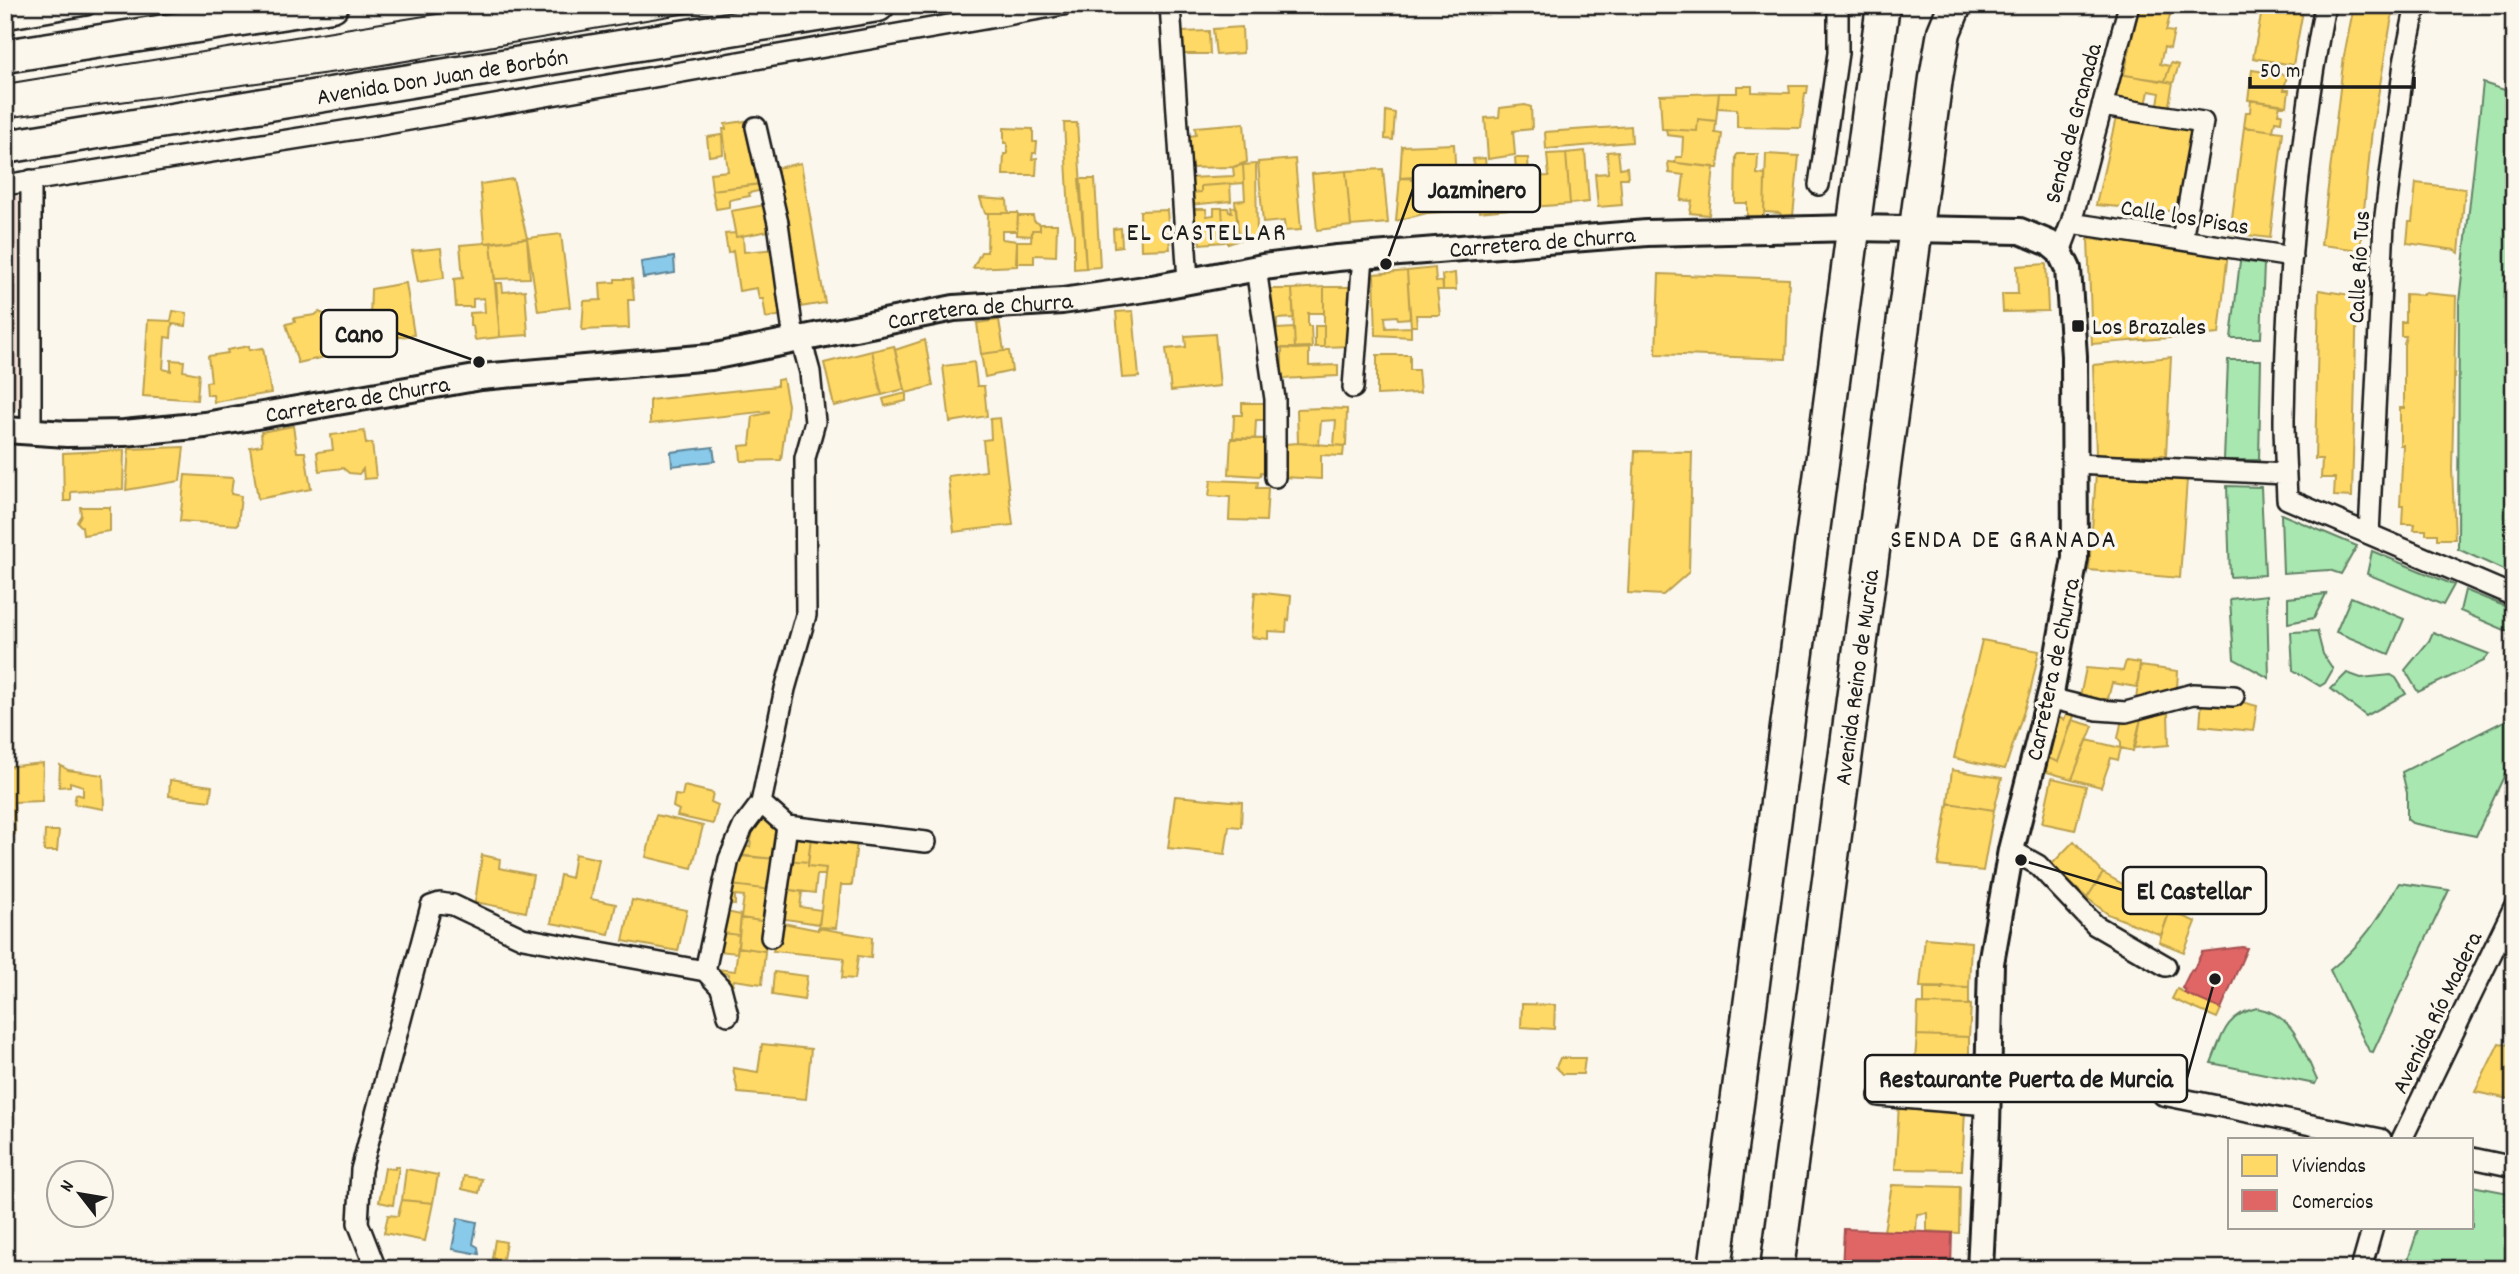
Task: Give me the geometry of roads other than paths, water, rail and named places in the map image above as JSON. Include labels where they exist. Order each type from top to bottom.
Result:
[{"type":"main road","points":[[5,56],[332,5]]},
{"type":"main road","name":"Avenida Don Juan de Borbón","points":[[5,147],[878,5]]},
{"type":"main road","points":[[1715,1269],[1883,5]]},
{"type":"main road","name":"Avenida Reino de Murcia","points":[[1777,1269],[1944,32],[1955,5]]},
{"type":"street","points":[[5,19],[86,5]]},
{"type":"street","points":[[5,185],[389,123],[1063,5]]},
{"type":"street","points":[[1170,5],[1188,281]]},
{"type":"street","points":[[1819,185],[1838,54],[1838,5]]},
{"type":"street","name":"Senda de Granada","points":[[2060,252],[2071,223],[2129,5]]},
{"type":"street","points":[[2325,5],[2311,79],[2291,257],[2284,419],[2287,499],[2514,596]]},
{"type":"street","name":"Calle Río Tus","points":[[2369,534],[2384,224],[2404,62],[2416,5]]},
{"type":"street","points":[[2102,106],[2203,122],[2182,240]]},
{"type":"street","points":[[705,971],[729,859],[743,827],[761,803],[785,689],[806,615],[805,458],[815,422],[810,372],[797,340],[778,223],[756,127]]},
{"type":"street","points":[[30,432],[31,180]]},
{"type":"street","name":"Calle los Pisas","points":[[2071,223],[2291,257]]},
{"type":"street","name":"Carretera de Churra","points":[[5,430],[67,434],[124,433],[205,425],[481,377],[711,357],[954,308],[1062,301],[1256,268],[1363,256],[1647,233],[1854,228],[2020,231],[2049,243],[2060,252],[2068,268],[2070,289],[2074,356],[2075,558],[2049,698],[2011,850],[1991,963],[1982,1268]]},
{"type":"street","points":[[1353,388],[1363,256]]},
{"type":"street","points":[[1256,268],[1275,399],[1275,477]]},
{"type":"street","points":[[2075,464],[2286,474]]},
{"type":"street","points":[[2049,698],[2098,710],[2126,712],[2193,694],[2234,696]]},
{"type":"street","points":[[761,803],[787,826],[926,842]]},
{"type":"street","points":[[771,937],[787,826]]},
{"type":"street","points":[[2011,850],[2038,865],[2095,925],[2166,966]]},
{"type":"street","points":[[376,1269],[358,1223],[361,1170],[431,906],[440,903],[453,905],[523,938],[705,971],[720,988],[728,1015]]},
{"type":"street","name":"Avenida Río Madera","points":[[2402,1138],[2514,906]]},
{"type":"street","points":[[2163,1095],[2376,1138]]},
{"type":"street","points":[[1879,1096],[1987,1105]]},
{"type":"street","points":[[2474,1158],[2514,1167]]},
{"type":"street","points":[[2361,1269],[2373,1228]]},
{"type":"water","points":[[674,257],[675,273],[643,278],[641,262]]},
{"type":"water","points":[[713,447],[715,461],[672,466],[671,452]]},
{"type":"water","points":[[458,1218],[477,1222],[473,1244],[478,1247],[479,1254],[452,1249]]},
{"type":"tram line","points":[[5,84],[492,5]]},
{"type":"tram line","points":[[5,118],[365,68],[734,5]]},
{"type":"place","name":"Jazminero","points":[[1386,264]]},
{"type":"place","name":"Los Brazales","points":[[2078,326]]},
{"type":"place","name":"Cano","points":[[479,362]]},
{"type":"place","name":"El Castellar","points":[[2021,860]]},
{"type":"place","name":"Restaurante Puerta de Murcia","points":[[2215,979]]},
{"type":"district","name":"EL CASTELLAR","points":[[1207,231]]},
{"type":"district","name":"SENDA DE GRANADA","points":[[2004,538]]}]
